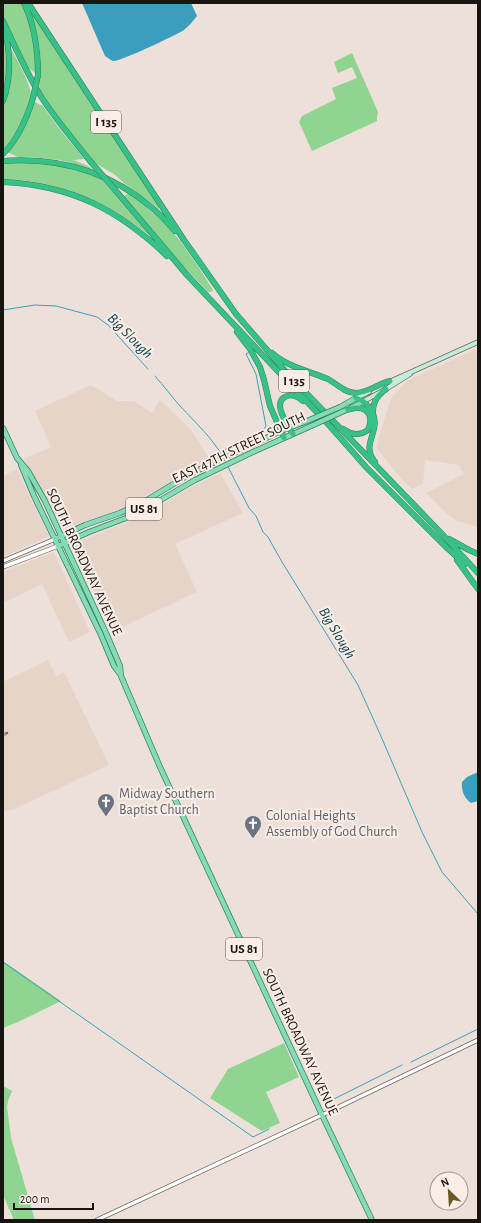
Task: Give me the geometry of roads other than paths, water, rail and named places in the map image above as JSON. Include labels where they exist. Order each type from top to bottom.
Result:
[{"type":"highway","points":[[4,153],[17,135],[28,114],[38,75],[36,38],[30,16],[24,3]]},
{"type":"highway","name":"I 135","points":[[28,3],[184,240],[236,314],[286,372],[442,534]]},
{"type":"highway","name":"I 135","points":[[3,21],[26,70],[41,97],[60,124],[91,162],[187,275],[366,467],[446,546]]},
{"type":"highway","points":[[3,26],[8,49],[9,71],[8,83],[3,101]]},
{"type":"highway","points":[[3,160],[55,162],[93,172],[123,187],[142,200],[184,240]]},
{"type":"highway","points":[[3,182],[52,188],[75,195],[102,207],[129,224],[155,244],[187,275]]},
{"type":"highway","points":[[204,293],[254,356],[260,367],[270,406],[284,438]]},
{"type":"highway","points":[[256,339],[274,355],[291,365],[330,380],[352,393],[362,392],[384,382],[390,381]]},
{"type":"highway","points":[[373,412],[373,405],[376,399],[386,389]]},
{"type":"highway","points":[[293,434],[280,406],[283,398],[291,395],[296,396],[309,405]]},
{"type":"highway","points":[[356,398],[364,401],[375,416],[375,425],[370,442],[370,452],[372,458],[396,487]]},
{"type":"highway","name":"US 81","points":[[334,422],[355,435],[368,430],[371,423],[370,414],[367,411],[357,408],[342,409]]},
{"type":"highway","points":[[442,534],[459,545],[478,554]]},
{"type":"highway","points":[[442,534],[478,573]]},
{"type":"highway","points":[[446,546],[478,577]]},
{"type":"highway","points":[[446,546],[464,568],[478,589]]},
{"type":"main road","name":"EAST 47TH STREET SOUTH","points":[[58,546],[126,518],[220,468],[311,426],[342,409],[356,398],[390,381],[478,342]]},
{"type":"main road","name":"EAST 47TH STREET SOUTH","points":[[55,539],[84,525],[120,513],[147,500],[190,474],[281,431],[364,401],[415,371]]},
{"type":"main road","name":"SOUTH BROADWAY AVENUE","points":[[3,428],[31,490],[101,635],[114,666],[121,676],[160,767],[372,1220]]},
{"type":"main road","name":"SOUTH BROADWAY AVENUE","points":[[19,461],[28,471],[64,543],[106,632],[120,666],[121,676]]},
{"type":"main road","points":[[126,518],[128,513],[144,505],[147,500]]},
{"type":"main road","points":[[97,529],[102,525],[120,518],[120,513]]},
{"type":"street","name":"EAST 47TH STREET SOUTH","points":[[3,561],[55,539]]},
{"type":"street","name":"EAST 47TH STREET SOUTH","points":[[3,567],[58,546]]},
{"type":"street","points":[[97,1220],[478,1040]]},
{"type":"water","points":[[82,3],[191,3],[197,16],[184,30],[179,33],[136,53],[113,61],[105,56]]},
{"type":"water","points":[[478,772],[478,801],[471,803],[466,799],[462,788],[462,782],[467,777]]},
{"type":"waterway","name":"Big Slough","points":[[3,310],[35,305],[56,306],[97,317],[108,325],[148,369]]},
{"type":"waterway","points":[[233,445],[264,429],[266,426],[256,374],[246,354],[248,353]]},
{"type":"waterway","name":"Big Slough","points":[[155,376],[209,437],[223,457]]},
{"type":"waterway","points":[[221,452],[229,447]]},
{"type":"waterway","name":"Big Slough","points":[[228,467],[249,508],[256,516],[263,532],[268,537],[358,685],[422,832],[442,872],[478,914]]},
{"type":"waterway","points":[[3,962],[253,1137],[269,1129]]},
{"type":"waterway","points":[[411,1062],[478,1029]]},
{"type":"waterway","points":[[328,1102],[402,1065]]},
{"type":"railway","points":[[3,735],[7,733]]},
{"type":"place","name":"Midway Southern Baptist Church","points":[[106,817]]},
{"type":"place","name":"Colonial Heights Assembly of God Church","points":[[253,839]]}]
